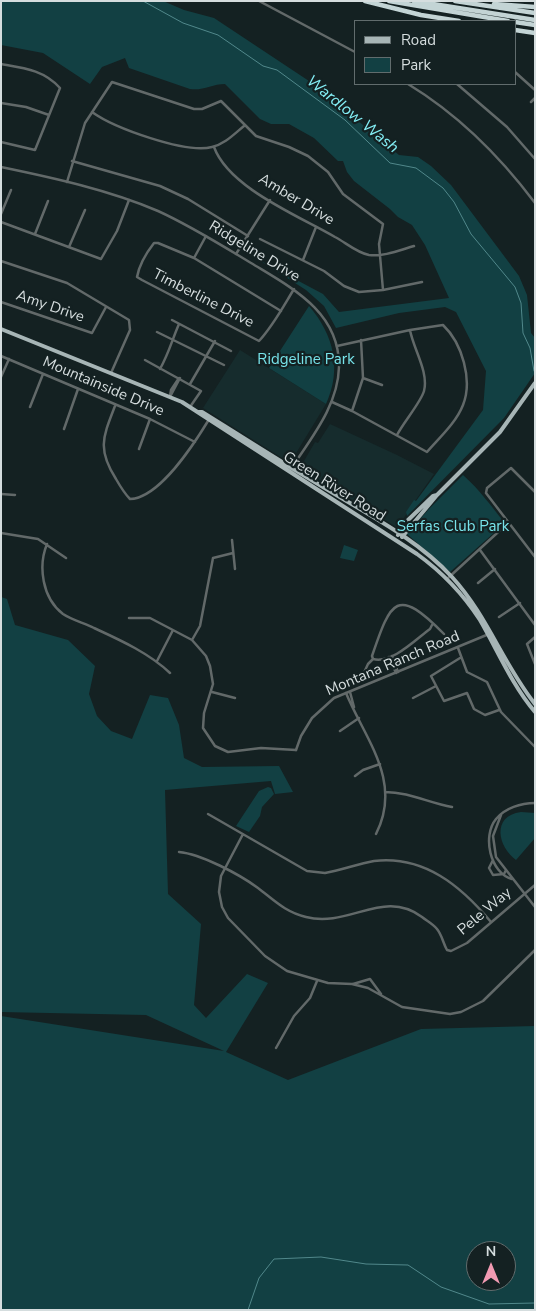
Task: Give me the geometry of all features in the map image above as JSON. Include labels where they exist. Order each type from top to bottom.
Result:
[{"type":"highway","points":[[365,1],[421,15],[453,20]]},
{"type":"highway","points":[[389,1],[502,20]]},
{"type":"highway","points":[[414,1],[535,20]]},
{"type":"highway","points":[[457,2],[535,7]]},
{"type":"highway","points":[[457,2],[535,13]]},
{"type":"highway","points":[[516,22],[535,25]]},
{"type":"highway","points":[[516,30],[535,33]]},
{"type":"main road","name":"Green River Road","points":[[1,329],[170,396],[198,412],[208,421],[247,446],[400,535],[430,556],[449,577],[490,634],[535,704]]},
{"type":"main road","points":[[397,540],[437,495],[500,432],[535,383]]},
{"type":"main road","name":"Green River Road","points":[[198,412],[202,412],[253,444],[449,577]]},
{"type":"main road","points":[[208,421],[216,421]]},
{"type":"main road","points":[[247,446],[253,444]]},
{"type":"main road","name":"Green River Road","points":[[490,634],[512,681],[535,712]]},
{"type":"street","points":[[259,1],[354,51]]},
{"type":"street","points":[[1,64],[39,72],[52,78],[60,88],[35,150],[1,142]]},
{"type":"street","points":[[516,73],[535,90]]},
{"type":"street","points":[[67,182],[79,137],[92,112],[112,82],[194,108],[202,108],[221,101],[256,136],[289,147],[308,156],[328,172],[343,194],[383,224],[379,255],[383,290]]},
{"type":"street","points":[[410,85],[449,111],[479,137],[535,203]]},
{"type":"street","points":[[458,85],[507,127],[535,159]]},
{"type":"street","points":[[531,102],[535,98]]},
{"type":"street","points":[[1,103],[26,107],[49,115]]},
{"type":"street","points":[[92,112],[107,122],[178,146],[198,149],[214,147],[230,138],[244,126]]},
{"type":"street","name":"Amber Drive","points":[[214,147],[219,160],[226,168],[270,200],[316,228],[367,255],[379,255]]},
{"type":"street","points":[[72,161],[160,186],[188,198],[248,236]]},
{"type":"street","name":"Ridgeline Drive","points":[[1,168],[67,182],[129,200],[181,222],[294,289],[322,313],[337,346],[338,376],[332,402],[291,470]]},
{"type":"street","points":[[1,214],[11,190]]},
{"type":"street","points":[[1,222],[101,259],[117,231],[129,200]]},
{"type":"street","points":[[236,254],[270,200]]},
{"type":"street","points":[[35,234],[48,201]]},
{"type":"street","points":[[69,247],[85,210]]},
{"type":"street","points":[[303,260],[316,228]]},
{"type":"street","points":[[206,236],[194,258],[281,311],[294,289]]},
{"type":"street","points":[[260,239],[279,250],[303,260],[344,286],[359,292],[383,290],[422,282]]},
{"type":"street","name":"Timberline Drive","points":[[194,258],[154,243],[137,277],[259,341],[281,311]]},
{"type":"street","points":[[379,255],[414,246]]},
{"type":"street","points":[[1,261],[67,283],[131,323],[130,330],[111,373]]},
{"type":"street","name":"Amy Drive","points":[[1,302],[92,333],[106,308]]},
{"type":"street","points":[[172,320],[231,351]]},
{"type":"street","points":[[160,369],[172,347],[172,339],[179,324]]},
{"type":"street","points":[[332,402],[427,452],[457,416],[464,404],[466,390],[467,373],[463,359],[449,331],[443,325],[410,330],[337,346]]},
{"type":"street","points":[[397,435],[424,391],[424,377],[413,346],[410,330]]},
{"type":"street","points":[[157,332],[224,365]]},
{"type":"street","points":[[352,411],[363,378],[361,340]]},
{"type":"street","points":[[190,384],[215,341]]},
{"type":"street","name":"Mountainside Drive","points":[[1,356],[115,406],[150,419],[195,442]]},
{"type":"street","points":[[1,377],[8,359]]},
{"type":"street","points":[[145,360],[201,391],[190,407]]},
{"type":"street","points":[[30,407],[44,374]]},
{"type":"street","points":[[170,396],[180,378]]},
{"type":"street","points":[[363,378],[382,385]]},
{"type":"street","points":[[64,429],[78,389]]},
{"type":"street","points":[[115,406],[104,434],[103,448],[108,466],[130,499],[152,490],[195,442],[208,421]]},
{"type":"street","points":[[139,449],[150,419]]},
{"type":"street","points":[[535,492],[511,468],[487,488],[486,492],[535,556]]},
{"type":"street","points":[[1,494],[15,495]]},
{"type":"street","points":[[449,577],[508,523]]},
{"type":"street","points":[[1,533],[29,536],[47,544],[66,558]]},
{"type":"street","points":[[232,540],[235,569]]},
{"type":"street","points":[[47,544],[42,557],[41,570],[45,584],[57,608],[71,618],[98,629],[157,661],[170,673]]},
{"type":"street","points":[[480,550],[535,625]]},
{"type":"street","points":[[192,640],[201,620],[213,558],[233,553]]},
{"type":"street","points":[[478,583],[495,569]]},
{"type":"street","points":[[499,617],[520,603]]},
{"type":"street","points":[[362,677],[368,664],[373,659],[372,656],[388,614],[393,608],[402,604],[415,607],[432,625],[444,634]]},
{"type":"street","points":[[129,618],[150,618],[192,640],[206,656],[210,666],[212,692],[235,698]]},
{"type":"street","points":[[373,659],[379,660],[391,656],[430,630],[432,625]]},
{"type":"street","points":[[157,661],[173,630]]},
{"type":"street","name":"Montana Ranch Road","points":[[212,692],[202,720],[206,735],[215,746],[228,752],[261,748],[296,750],[301,736],[316,714],[327,703],[348,692],[490,634]]},
{"type":"street","points":[[535,638],[527,644],[535,664]]},
{"type":"street","points":[[458,648],[460,658],[467,672],[487,682],[499,710],[509,723],[535,748]]},
{"type":"street","points":[[391,656],[397,672]]},
{"type":"street","points":[[460,658],[431,676],[444,701],[467,693],[474,709],[485,715],[499,710]]},
{"type":"street","points":[[413,698],[436,686]]},
{"type":"street","points":[[348,692],[380,764],[386,792],[384,819],[376,834]]},
{"type":"street","points":[[340,731],[359,718]]},
{"type":"street","points":[[355,776],[370,767],[380,764]]},
{"type":"street","points":[[386,792],[410,794],[436,804],[452,807]]},
{"type":"street","points":[[512,879],[504,874],[493,860],[489,847],[489,836],[493,824],[502,814],[518,805],[535,803]]},
{"type":"street","points":[[208,814],[307,870],[316,873],[335,872],[379,861],[401,861],[422,866],[442,876],[466,894],[491,922]]},
{"type":"street","points":[[502,814],[494,831],[493,848],[496,857],[535,907]]},
{"type":"street","points":[[243,834],[224,869],[219,884],[222,907],[228,918],[272,963],[287,972],[317,981],[352,984],[382,995],[402,1007],[437,1013],[461,1012],[492,994],[535,950]]},
{"type":"street","points":[[178,852],[189,853],[224,869]]},
{"type":"street","points":[[493,860],[489,868],[493,876],[504,874]]},
{"type":"street","name":"Pele Way","points":[[224,869],[257,887],[283,908],[308,918],[334,919],[393,905],[409,908],[438,930],[447,950],[456,949],[466,942],[535,885]]},
{"type":"street","points":[[504,874],[506,870]]},
{"type":"street","points":[[352,984],[370,979],[382,995]]},
{"type":"street","points":[[276,1048],[294,1016],[310,998],[317,981]]},
{"type":"shaded area","points":[[240,350],[326,404],[290,463],[203,408]]},
{"type":"shaded area","points":[[330,424],[434,474],[414,501],[398,528],[300,468],[315,442],[318,443]]},
{"type":"green space","points":[[1,1],[163,1],[184,10],[214,18],[315,85],[399,155],[418,157],[431,166],[451,185],[519,276],[527,295],[531,333],[535,338],[535,373],[504,418],[407,516],[406,512],[414,500],[416,501],[483,410],[486,371],[456,312],[445,307],[399,313],[336,328],[324,306],[306,290],[259,260],[323,294],[339,312],[449,298],[425,245],[412,225],[398,217],[354,181],[347,172],[343,161],[338,161],[314,138],[289,124],[271,124],[260,119],[225,84],[190,89],[129,68],[125,58],[102,67],[90,84],[43,53],[1,45]]},
{"type":"green space","name":"Ridgeline Park","points":[[309,306],[318,317],[330,341],[333,353],[334,378],[326,404],[269,368]]},
{"type":"green space","name":"Serfas Club Park","points":[[463,475],[480,492],[505,523],[450,572],[407,534]]},
{"type":"green space","points":[[344,545],[358,550],[354,561],[340,558]]},
{"type":"green space","points":[[1,597],[7,599],[15,625],[68,640],[95,666],[89,694],[97,716],[111,731],[132,739],[150,695],[168,698],[179,725],[184,758],[202,767],[279,766],[293,792],[275,794],[271,781],[165,790],[168,894],[201,924],[194,1005],[206,1018],[247,974],[268,983],[226,1052],[288,1080],[421,1029],[535,1026],[535,1310],[1,1310],[1,1016],[224,1051],[146,1015],[1,1012]]},
{"type":"green space","points":[[268,787],[271,788],[274,794],[262,807],[260,816],[249,832],[236,826],[259,791]]},
{"type":"green space","points":[[521,812],[535,813],[535,838],[516,860],[505,848],[500,833],[505,819]]},
{"type":"waterway","name":"Wardlow Wash","points":[[143,1],[183,23],[218,35],[263,66],[277,70],[345,120],[390,163],[416,168],[443,188],[454,202],[471,234],[515,287],[521,303],[523,333],[530,348],[534,371]]},
{"type":"waterway","name":"Wardlow Wash","points":[[248,1310],[259,1278],[274,1259],[321,1257],[366,1264],[408,1265],[441,1287],[489,1304],[535,1303]]}]
